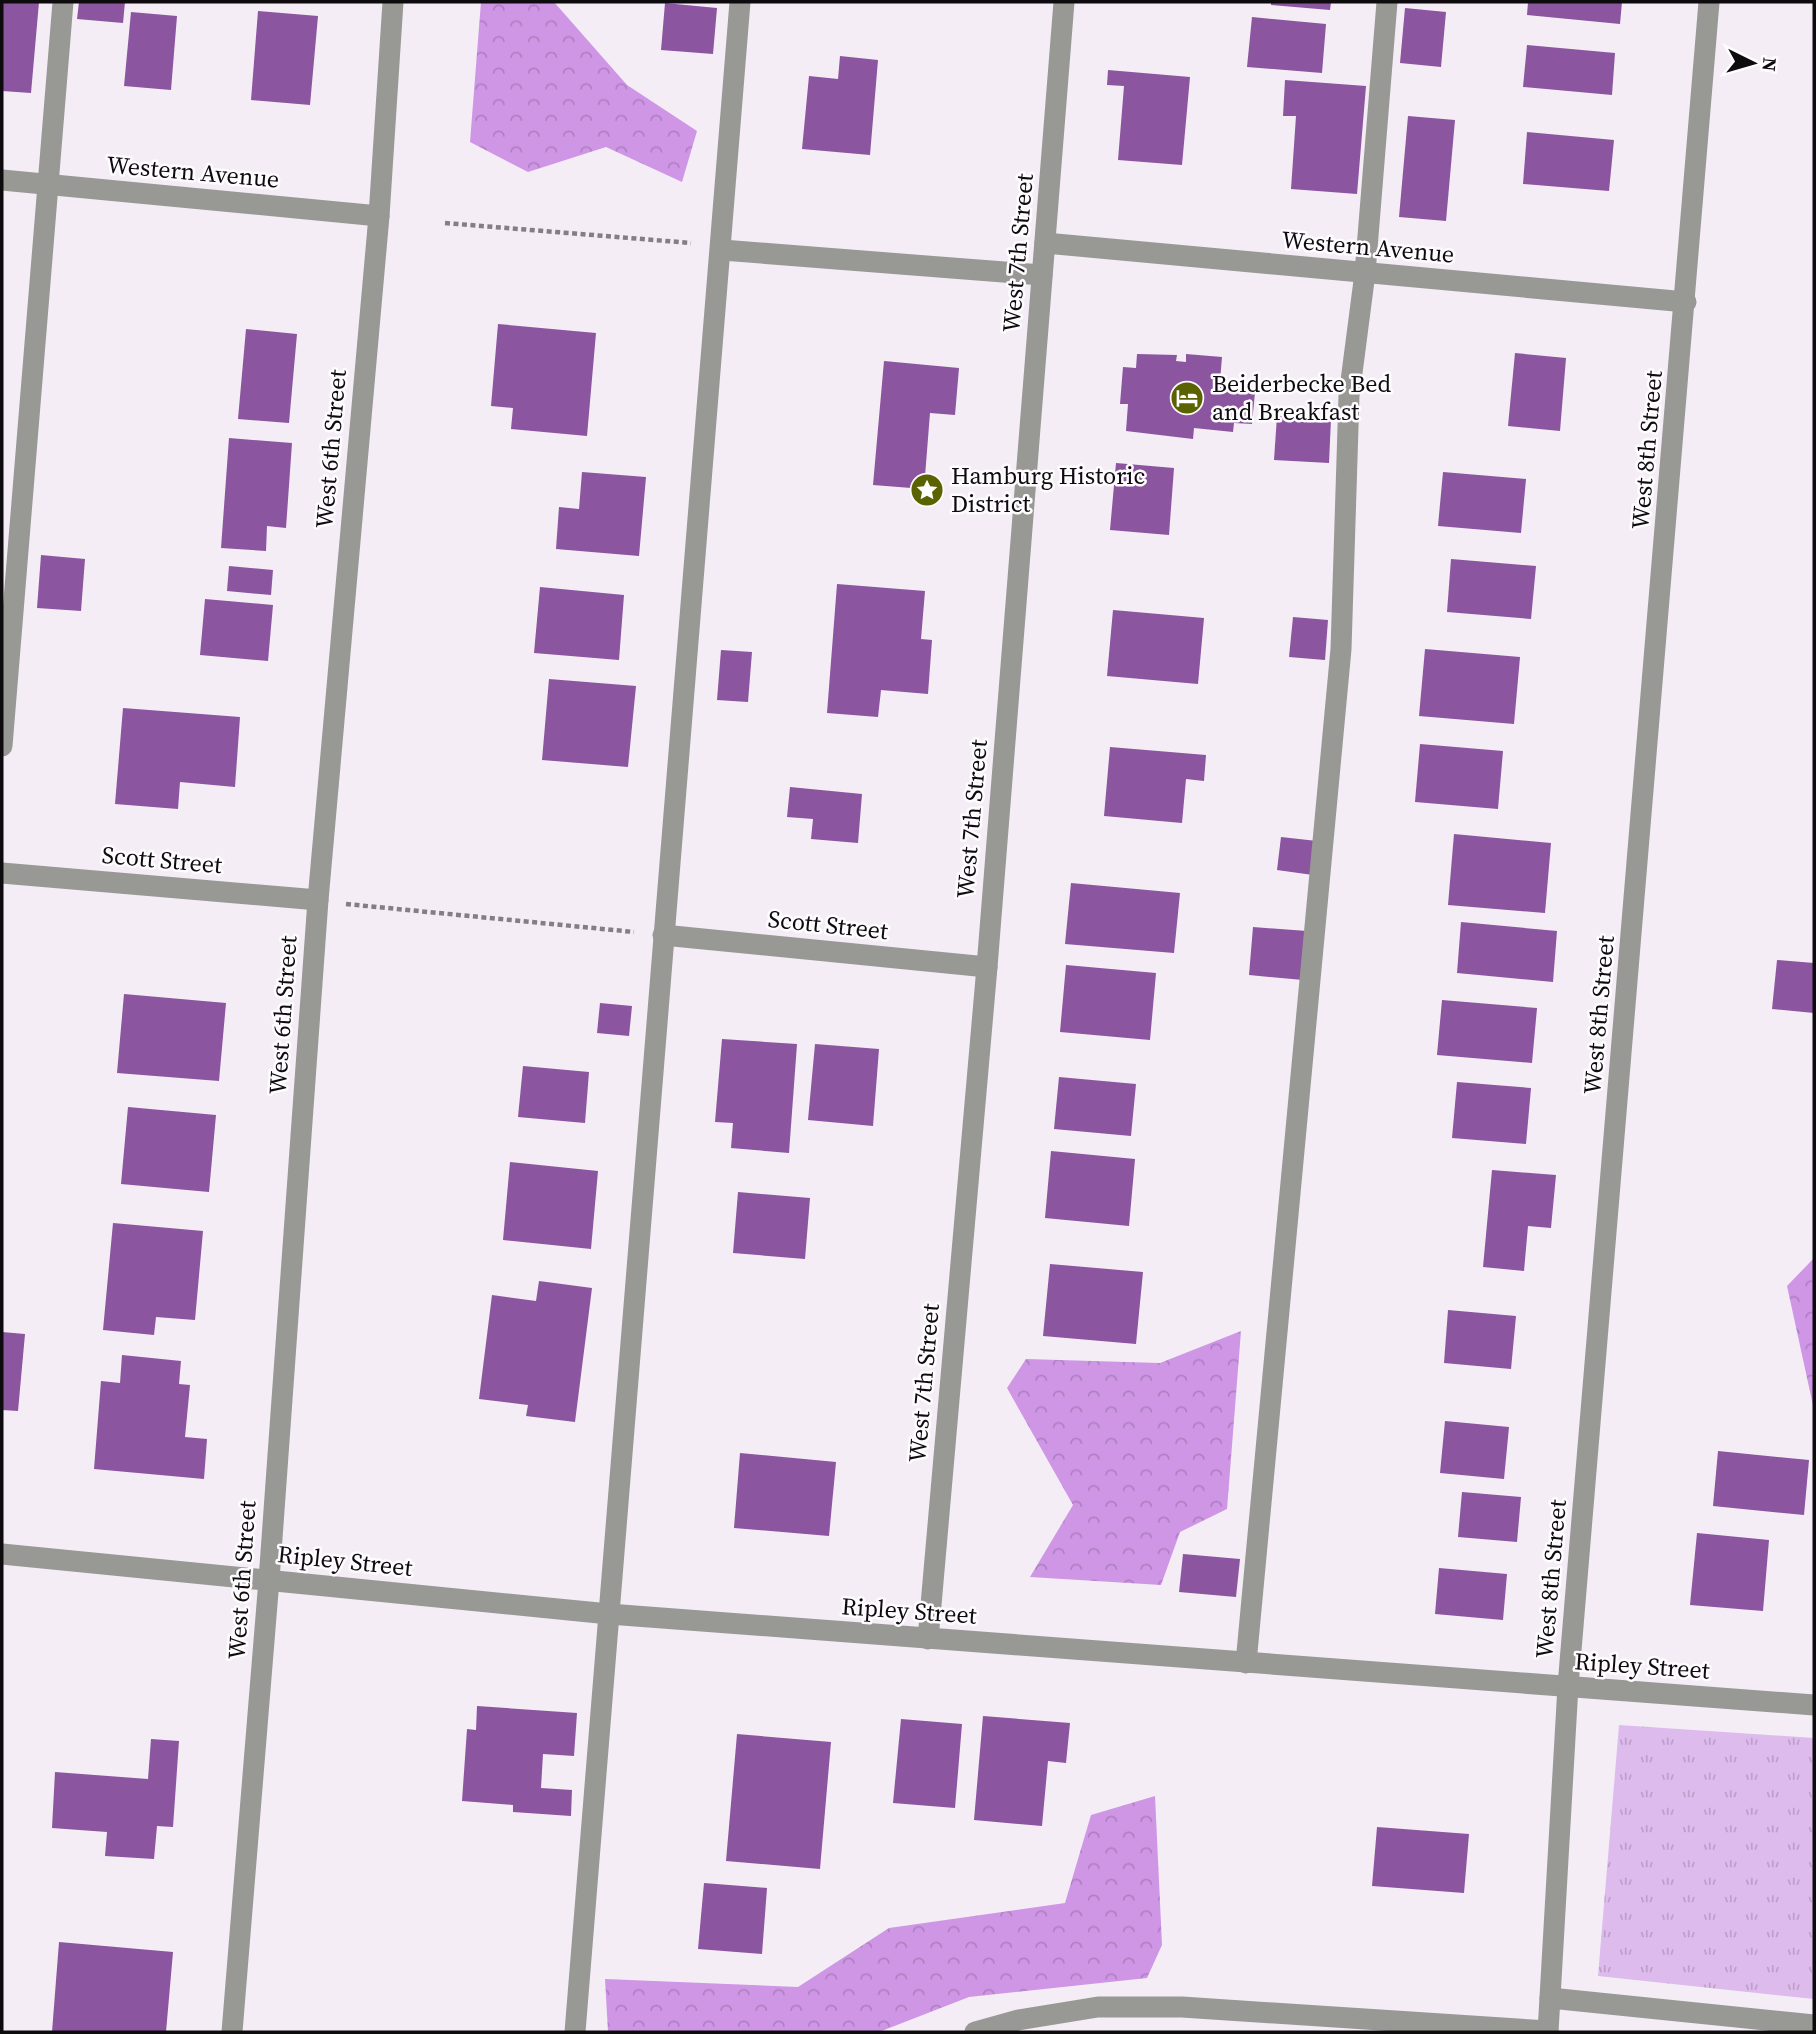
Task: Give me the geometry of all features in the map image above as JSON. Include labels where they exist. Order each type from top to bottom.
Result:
[{"type":"street","points":[[2,746],[63,2]]},
{"type":"street","name":"West 6th Street","points":[[232,2032],[270,1580],[318,900],[379,216],[393,2]]},
{"type":"street","points":[[575,2032],[663,935],[722,250],[740,2]]},
{"type":"street","name":"West 7th Street","points":[[928,1639],[987,967],[1064,2]]},
{"type":"street","points":[[1246,1663],[1341,649],[1349,396],[1365,273],[1387,2]]},
{"type":"street","name":"West 8th Street","points":[[1548,2032],[1568,1686],[1686,302],[1709,2]]},
{"type":"street","name":"Western Avenue","points":[[2,180],[379,216]]},
{"type":"street","name":"Western Avenue","points":[[1045,243],[1686,302]]},
{"type":"street","points":[[722,250],[1042,275]]},
{"type":"street","name":"Scott Street","points":[[2,873],[318,900]]},
{"type":"street","name":"Scott Street","points":[[663,935],[987,967]]},
{"type":"street","name":"Ripley Street","points":[[2,1554],[609,1614],[1814,1705]]},
{"type":"street","points":[[1550,1998],[1758,2026],[1814,2025]]},
{"type":"street","points":[[975,2032],[1018,2020],[1098,2007],[1182,2007],[1548,2032]]},
{"type":"path","points":[[445,223],[700,243],[722,250]]},
{"type":"path","points":[[318,900],[663,935]]},
{"type":"green space","points":[[481,2],[554,2],[627,85],[697,131],[682,182],[606,147],[528,172],[470,142]]},
{"type":"green space","points":[[1814,1258],[1814,1410],[1787,1286]]},
{"type":"green space","points":[[1241,1331],[1227,1509],[1180,1532],[1161,1585],[1030,1577],[1073,1505],[1007,1388],[1026,1359],[1160,1363]]},
{"type":"green space","points":[[1619,1725],[1814,1738],[1814,1999],[1598,1976]]},
{"type":"green space","points":[[1155,1796],[1162,1945],[1147,1978],[969,1997],[879,2032],[608,2032],[605,1979],[798,1987],[889,1928],[1065,1903],[1091,1815]]},
{"type":"building","points":[[2,2],[39,2],[31,93],[2,91]]},
{"type":"building","points":[[79,2],[125,2],[123,23],[77,19]]},
{"type":"building","points":[[1271,2],[1331,2],[1330,10],[1271,5]]},
{"type":"building","points":[[1528,2],[1622,2],[1620,24],[1527,15]]},
{"type":"building","points":[[665,3],[717,8],[713,54],[661,50]]},
{"type":"building","points":[[1405,8],[1446,12],[1441,67],[1400,63]]},
{"type":"building","points":[[258,11],[318,16],[310,105],[251,100]]},
{"type":"building","points":[[131,12],[177,16],[171,90],[124,86]]},
{"type":"building","points":[[1252,17],[1326,24],[1322,73],[1247,67]]},
{"type":"building","points":[[1527,45],[1615,53],[1612,95],[1523,87]]},
{"type":"building","points":[[840,56],[878,60],[870,155],[802,149],[809,76],[838,79]]},
{"type":"building","points":[[1108,70],[1190,77],[1182,165],[1118,160],[1124,86],[1107,85]]},
{"type":"building","points":[[1285,80],[1366,86],[1357,194],[1291,189],[1296,116],[1283,116]]},
{"type":"building","points":[[1408,116],[1455,120],[1446,221],[1399,217]]},
{"type":"building","points":[[1527,132],[1614,140],[1609,191],[1523,184]]},
{"type":"building","points":[[498,324],[596,333],[587,436],[511,429],[513,408],[491,406]]},
{"type":"building","points":[[246,329],[297,334],[289,423],[238,419]]},
{"type":"building","points":[[1515,353],[1566,358],[1560,431],[1508,426]]},
{"type":"building","name":"Beiderbecke Bed and Breakfast","points":[[1137,354],[1177,355],[1176,361],[1186,362],[1186,354],[1222,357],[1220,381],[1237,382],[1237,391],[1255,392],[1252,424],[1234,423],[1233,432],[1194,428],[1193,439],[1126,431],[1128,404],[1120,404],[1123,367],[1136,368]]},
{"type":"building","points":[[884,361],[959,368],[955,415],[930,413],[924,489],[873,485]]},
{"type":"building","points":[[1277,416],[1331,419],[1329,463],[1274,460]]},
{"type":"building","points":[[229,438],[292,443],[286,528],[267,526],[266,551],[221,548]]},
{"type":"building","points":[[1116,463],[1174,468],[1169,535],[1110,530]]},
{"type":"building","points":[[582,472],[646,477],[639,556],[556,549],[559,507],[579,509]]},
{"type":"building","points":[[1443,472],[1526,479],[1521,533],[1438,526]]},
{"type":"building","points":[[41,555],[85,559],[81,611],[37,608]]},
{"type":"building","points":[[1451,559],[1536,566],[1531,619],[1447,612]]},
{"type":"building","points":[[229,566],[273,570],[271,595],[227,591]]},
{"type":"building","points":[[837,584],[925,591],[921,639],[932,640],[928,694],[881,690],[878,717],[827,713]]},
{"type":"building","points":[[540,587],[624,595],[619,660],[534,653]]},
{"type":"building","points":[[205,599],[273,605],[268,661],[200,655]]},
{"type":"building","points":[[1113,610],[1204,618],[1198,684],[1107,676]]},
{"type":"building","points":[[1293,617],[1328,620],[1325,660],[1289,657]]},
{"type":"building","points":[[1425,649],[1520,657],[1514,724],[1419,716]]},
{"type":"building","points":[[721,650],[752,652],[748,702],[717,700]]},
{"type":"building","points":[[549,679],[636,686],[628,767],[542,760]]},
{"type":"building","points":[[123,708],[240,717],[235,787],[180,782],[178,809],[115,804]]},
{"type":"building","points":[[1420,744],[1503,751],[1498,809],[1415,802]]},
{"type":"building","points":[[1110,747],[1206,755],[1204,781],[1186,779],[1182,823],[1104,816]]},
{"type":"building","points":[[790,787],[862,794],[858,843],[811,839],[813,819],[787,817]]},
{"type":"building","points":[[1454,834],[1551,843],[1545,913],[1448,905]]},
{"type":"building","points":[[1281,837],[1317,841],[1313,875],[1277,870]]},
{"type":"building","points":[[1071,883],[1180,893],[1174,953],[1065,944]]},
{"type":"building","points":[[1461,922],[1557,931],[1553,982],[1457,973]]},
{"type":"building","points":[[1253,927],[1307,931],[1303,980],[1249,975]]},
{"type":"building","points":[[1777,960],[1814,963],[1814,1013],[1772,1009]]},
{"type":"building","points":[[1066,965],[1156,973],[1150,1040],[1060,1032]]},
{"type":"building","points":[[124,994],[226,1003],[219,1081],[117,1073]]},
{"type":"building","points":[[1442,1000],[1537,1008],[1532,1063],[1437,1055]]},
{"type":"building","points":[[600,1003],[632,1006],[629,1036],[597,1033]]},
{"type":"building","points":[[722,1039],[797,1044],[789,1153],[731,1148],[733,1123],[715,1122]]},
{"type":"building","points":[[815,1044],[879,1049],[873,1126],[808,1120]]},
{"type":"building","points":[[523,1066],[589,1072],[585,1123],[518,1117]]},
{"type":"building","points":[[1059,1077],[1136,1084],[1131,1136],[1054,1129]]},
{"type":"building","points":[[1457,1082],[1531,1088],[1526,1144],[1452,1138]]},
{"type":"building","points":[[128,1107],[216,1115],[209,1192],[121,1184]]},
{"type":"building","points":[[1051,1151],[1135,1159],[1129,1226],[1045,1218]]},
{"type":"building","points":[[510,1162],[598,1171],[591,1249],[503,1240]]},
{"type":"building","points":[[1492,1170],[1556,1175],[1551,1228],[1528,1226],[1524,1271],[1483,1267]]},
{"type":"building","points":[[738,1192],[810,1198],[805,1259],[733,1253]]},
{"type":"building","points":[[113,1223],[203,1231],[195,1320],[156,1317],[154,1335],[103,1330]]},
{"type":"building","points":[[1050,1264],[1143,1272],[1136,1344],[1043,1336]]},
{"type":"building","points":[[539,1281],[592,1288],[575,1422],[526,1416],[528,1405],[479,1399],[492,1295],[536,1301]]},
{"type":"building","points":[[1448,1310],[1516,1316],[1511,1369],[1444,1363]]},
{"type":"building","points":[[2,1332],[25,1334],[18,1411],[2,1410]]},
{"type":"building","points":[[122,1355],[181,1361],[179,1384],[190,1385],[185,1437],[207,1439],[204,1479],[94,1469],[101,1381],[120,1383]]},
{"type":"building","points":[[1445,1421],[1509,1427],[1504,1479],[1440,1473]]},
{"type":"building","points":[[1718,1451],[1809,1460],[1804,1515],[1713,1506]]},
{"type":"building","points":[[740,1453],[836,1462],[829,1536],[734,1528]]},
{"type":"building","points":[[1462,1492],[1521,1497],[1517,1542],[1458,1537]]},
{"type":"building","points":[[1697,1533],[1769,1540],[1763,1611],[1690,1605]]},
{"type":"building","points":[[1183,1554],[1240,1559],[1236,1597],[1179,1592]]},
{"type":"building","points":[[1439,1568],[1507,1574],[1503,1620],[1435,1614]]},
{"type":"building","points":[[477,1706],[577,1713],[574,1756],[543,1754],[541,1788],[572,1790],[571,1816],[513,1812],[513,1805],[462,1801],[467,1729],[476,1730]]},
{"type":"building","points":[[983,1716],[1070,1723],[1066,1763],[1048,1761],[1042,1826],[974,1820]]},
{"type":"building","points":[[901,1719],[962,1724],[955,1808],[893,1803]]},
{"type":"building","points":[[737,1734],[831,1742],[820,1869],[726,1861]]},
{"type":"building","points":[[151,1739],[179,1741],[173,1827],[157,1826],[154,1859],[105,1856],[107,1832],[52,1828],[55,1772],[148,1779]]},
{"type":"building","points":[[1377,1827],[1469,1834],[1464,1893],[1372,1886]]},
{"type":"building","points":[[704,1883],[767,1888],[762,1954],[698,1949]]},
{"type":"building","points":[[59,1942],[173,1952],[166,2032],[52,2032]]},
{"type":"place","name":"Beiderbecke Bed and Breakfast","points":[[1187,398]]},
{"type":"place","name":"Hamburg Historic District","points":[[927,490]]}]
